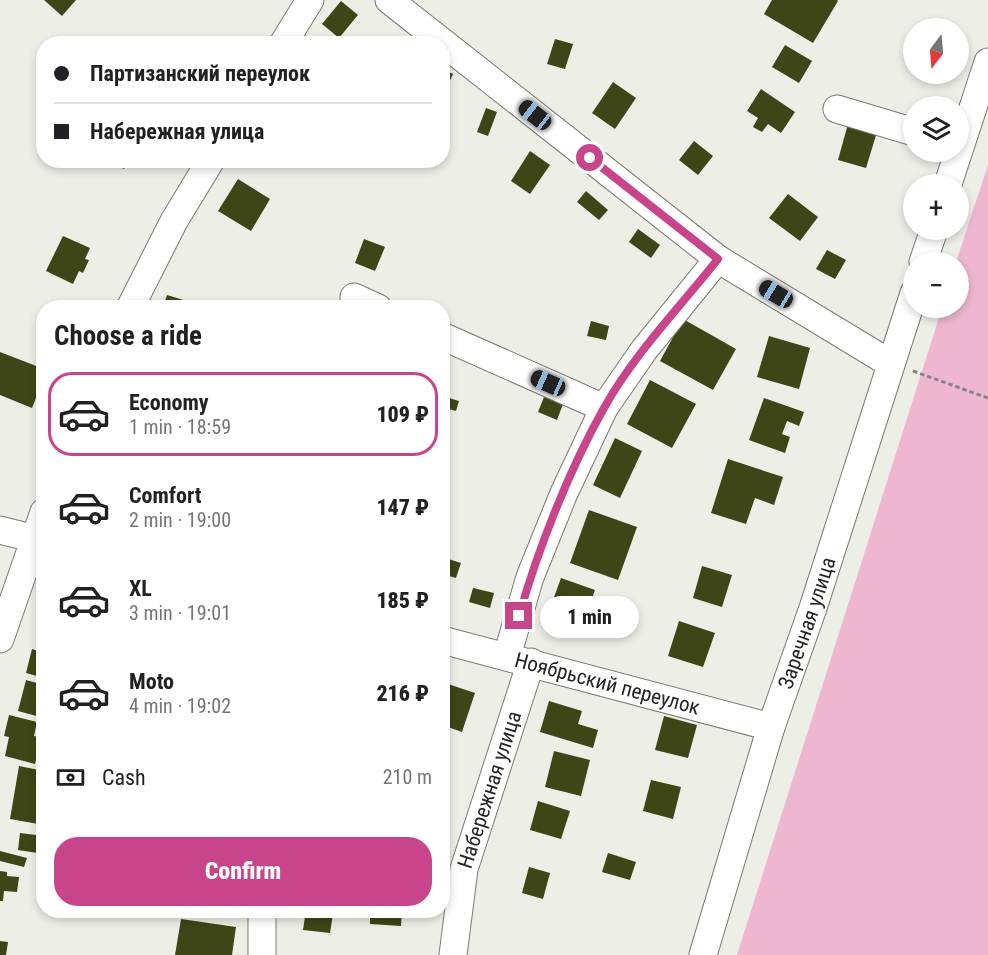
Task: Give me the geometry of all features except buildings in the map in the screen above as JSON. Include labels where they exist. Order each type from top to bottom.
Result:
[{"type":"street","points":[[288,36],[310,0]]},
{"type":"street","points":[[389,0],[435,36]]},
{"type":"street","points":[[450,48],[718,259],[891,364]]},
{"type":"street","points":[[969,118],[988,62]]},
{"type":"street","points":[[837,109],[903,129]]},
{"type":"street","points":[[134,300],[174,221],[206,168]]},
{"type":"street","name":"Набережная улица","points":[[453,955],[464,869],[519,659],[530,577],[564,493],[604,408],[644,350],[718,259]]},
{"type":"street","name":"Заречная улица","points":[[703,955],[771,727],[813,608],[906,318]]},
{"type":"street","points":[[450,340],[604,408]]},
{"type":"street","points":[[0,530],[36,539]]},
{"type":"street","points":[[0,639],[36,548]]},
{"type":"street","name":"Ноябрьский переулок","points":[[450,642],[771,727]]},
{"type":"street","points":[[262,918],[262,955]]},
{"type":"path","points":[[891,364],[988,398]]},
{"type":"shaded area","points":[[988,165],[988,955],[737,955],[939,318],[969,318],[969,252],[959,252],[963,240],[969,240],[969,223]]},
{"type":"route","points":[[519,616],[530,577],[564,493],[604,408],[644,350],[718,259],[590,158]]}]
